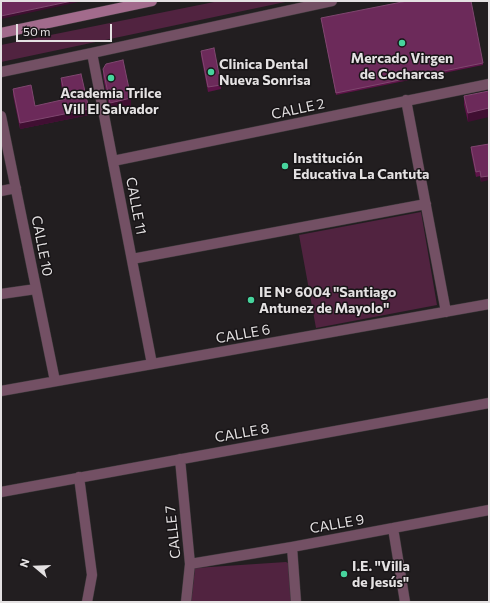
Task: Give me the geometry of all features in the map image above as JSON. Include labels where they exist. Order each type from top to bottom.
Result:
[{"type":"main road","points":[[1,33],[152,1]]},
{"type":"street","points":[[1,72],[92,54],[332,1]]},
{"type":"street","name":"CALLE 11","points":[[92,54],[152,364]]},
{"type":"street","name":"CALLE 2","points":[[113,162],[489,84]]},
{"type":"street","points":[[406,100],[446,312]]},
{"type":"street","name":"CALLE 10","points":[[1,116],[55,381]]},
{"type":"street","points":[[1,191],[16,188]]},
{"type":"street","points":[[132,259],[426,204]]},
{"type":"street","points":[[1,294],[36,289]]},
{"type":"street","name":"CALLE 6","points":[[1,391],[489,304]]},
{"type":"street","name":"CALLE 8","points":[[1,492],[489,403]]},
{"type":"street","name":"CALLE 7","points":[[180,459],[190,564],[186,602]]},
{"type":"street","points":[[79,477],[92,575],[87,602]]},
{"type":"street","name":"CALLE 9","points":[[190,564],[392,528],[489,514]]},
{"type":"street","points":[[392,528],[405,602]]},
{"type":"street","points":[[292,547],[296,602]]},
{"type":"shaded area","points":[[219,1],[290,1],[1,62],[1,45]]},
{"type":"shaded area","points":[[421,212],[437,305],[316,328],[299,235]]},
{"type":"shaded area","points":[[286,562],[290,564],[293,602],[191,602],[195,568]]},
{"type":"building","points":[[1,1],[72,1],[1,16]]},
{"type":"building","name":"Mercado Virgen de Cocharcas","points":[[407,1],[471,1],[483,63],[336,93],[321,18]]},
{"type":"building","name":"Clinica Dental Nueva Sonrisa","points":[[214,48],[221,85],[208,87],[201,51]]},
{"type":"building","points":[[123,60],[131,98],[110,103],[103,69],[106,64]]},
{"type":"building","points":[[81,74],[89,109],[20,123],[13,89],[31,85],[35,106],[66,99],[61,78]]},
{"type":"building","points":[[489,91],[489,108],[468,113],[464,96]]},
{"type":"building","points":[[489,144],[489,176],[481,177],[480,171],[476,172],[471,147]]},
{"type":"place","name":"Mercado Virgen de Cocharcas","points":[[402,43]]},
{"type":"place","name":"Clinica Dental Nueva Sonrisa","points":[[211,72]]},
{"type":"place","name":"Academia Trilce Vill El Salvador","points":[[111,78]]},
{"type":"place","name":"Institución Educativa La Cantuta","points":[[285,166]]},
{"type":"place","name":"IE N° 6004 \"Santiago Antunez de Mayolo\"","points":[[251,300]]},
{"type":"place","name":"I.E. \"Villa de Jesús\"","points":[[344,574]]}]
